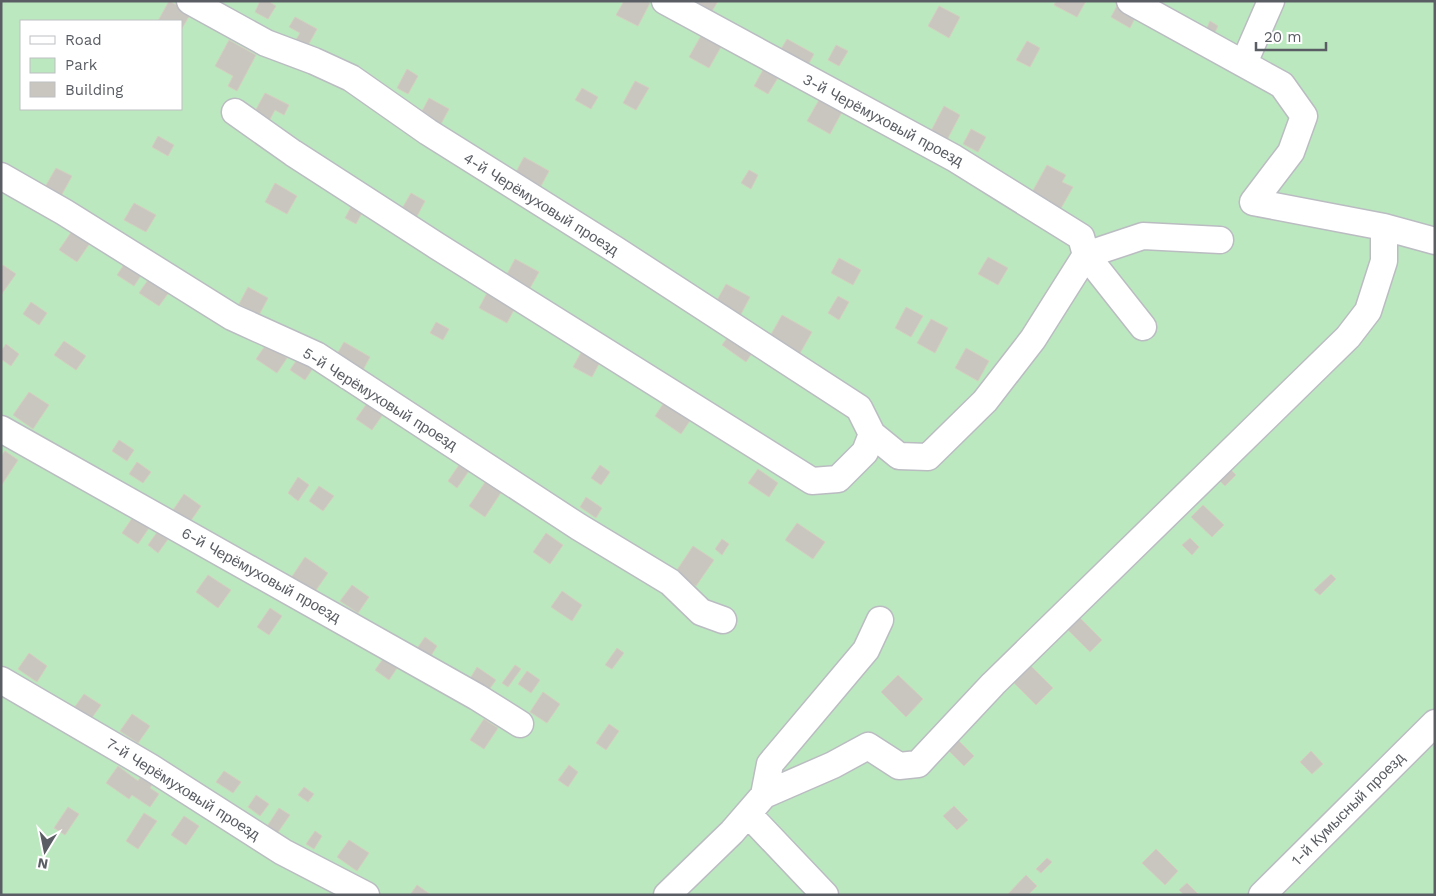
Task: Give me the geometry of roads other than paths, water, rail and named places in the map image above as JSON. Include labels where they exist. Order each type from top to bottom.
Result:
[{"type":"street","name":"4-й Черёмуховый проезд","points":[[190,1],[266,43],[314,61],[351,78],[428,132],[859,408],[872,434]]},
{"type":"street","name":"3-й Черёмуховый проезд","points":[[665,1],[954,158],[1081,237],[1086,255],[1104,281],[1143,327]]},
{"type":"street","points":[[1130,1],[1282,85],[1304,116],[1291,152],[1253,202],[1384,227],[1435,241]]},
{"type":"street","points":[[1244,64],[1271,1]]},
{"type":"street","points":[[235,112],[293,153],[437,246],[812,481],[838,479],[865,452],[872,434],[899,456],[928,456],[985,401],[997,386],[1033,339],[1086,255],[1143,236],[1220,240]]},
{"type":"street","name":"5-й Черёмуховый проезд","points":[[1,176],[64,212],[232,317],[316,355],[579,527],[670,582],[702,612],[723,620]]},
{"type":"street","points":[[667,895],[756,804],[868,746],[899,766],[918,764],[993,684],[1348,337],[1368,312],[1384,261],[1384,227]]},
{"type":"street","name":"6-й Черёмуховый проезд","points":[[1,429],[477,697],[520,724]]},
{"type":"street","points":[[756,804],[770,764],[866,650],[880,620]]},
{"type":"street","name":"7-й Черёмуховый проезд","points":[[1,680],[150,767],[283,852],[366,895]]},
{"type":"street","name":"1-й Кумысный проезд","points":[[1262,895],[1435,723]]},
{"type":"street","points":[[756,804],[825,895]]}]
